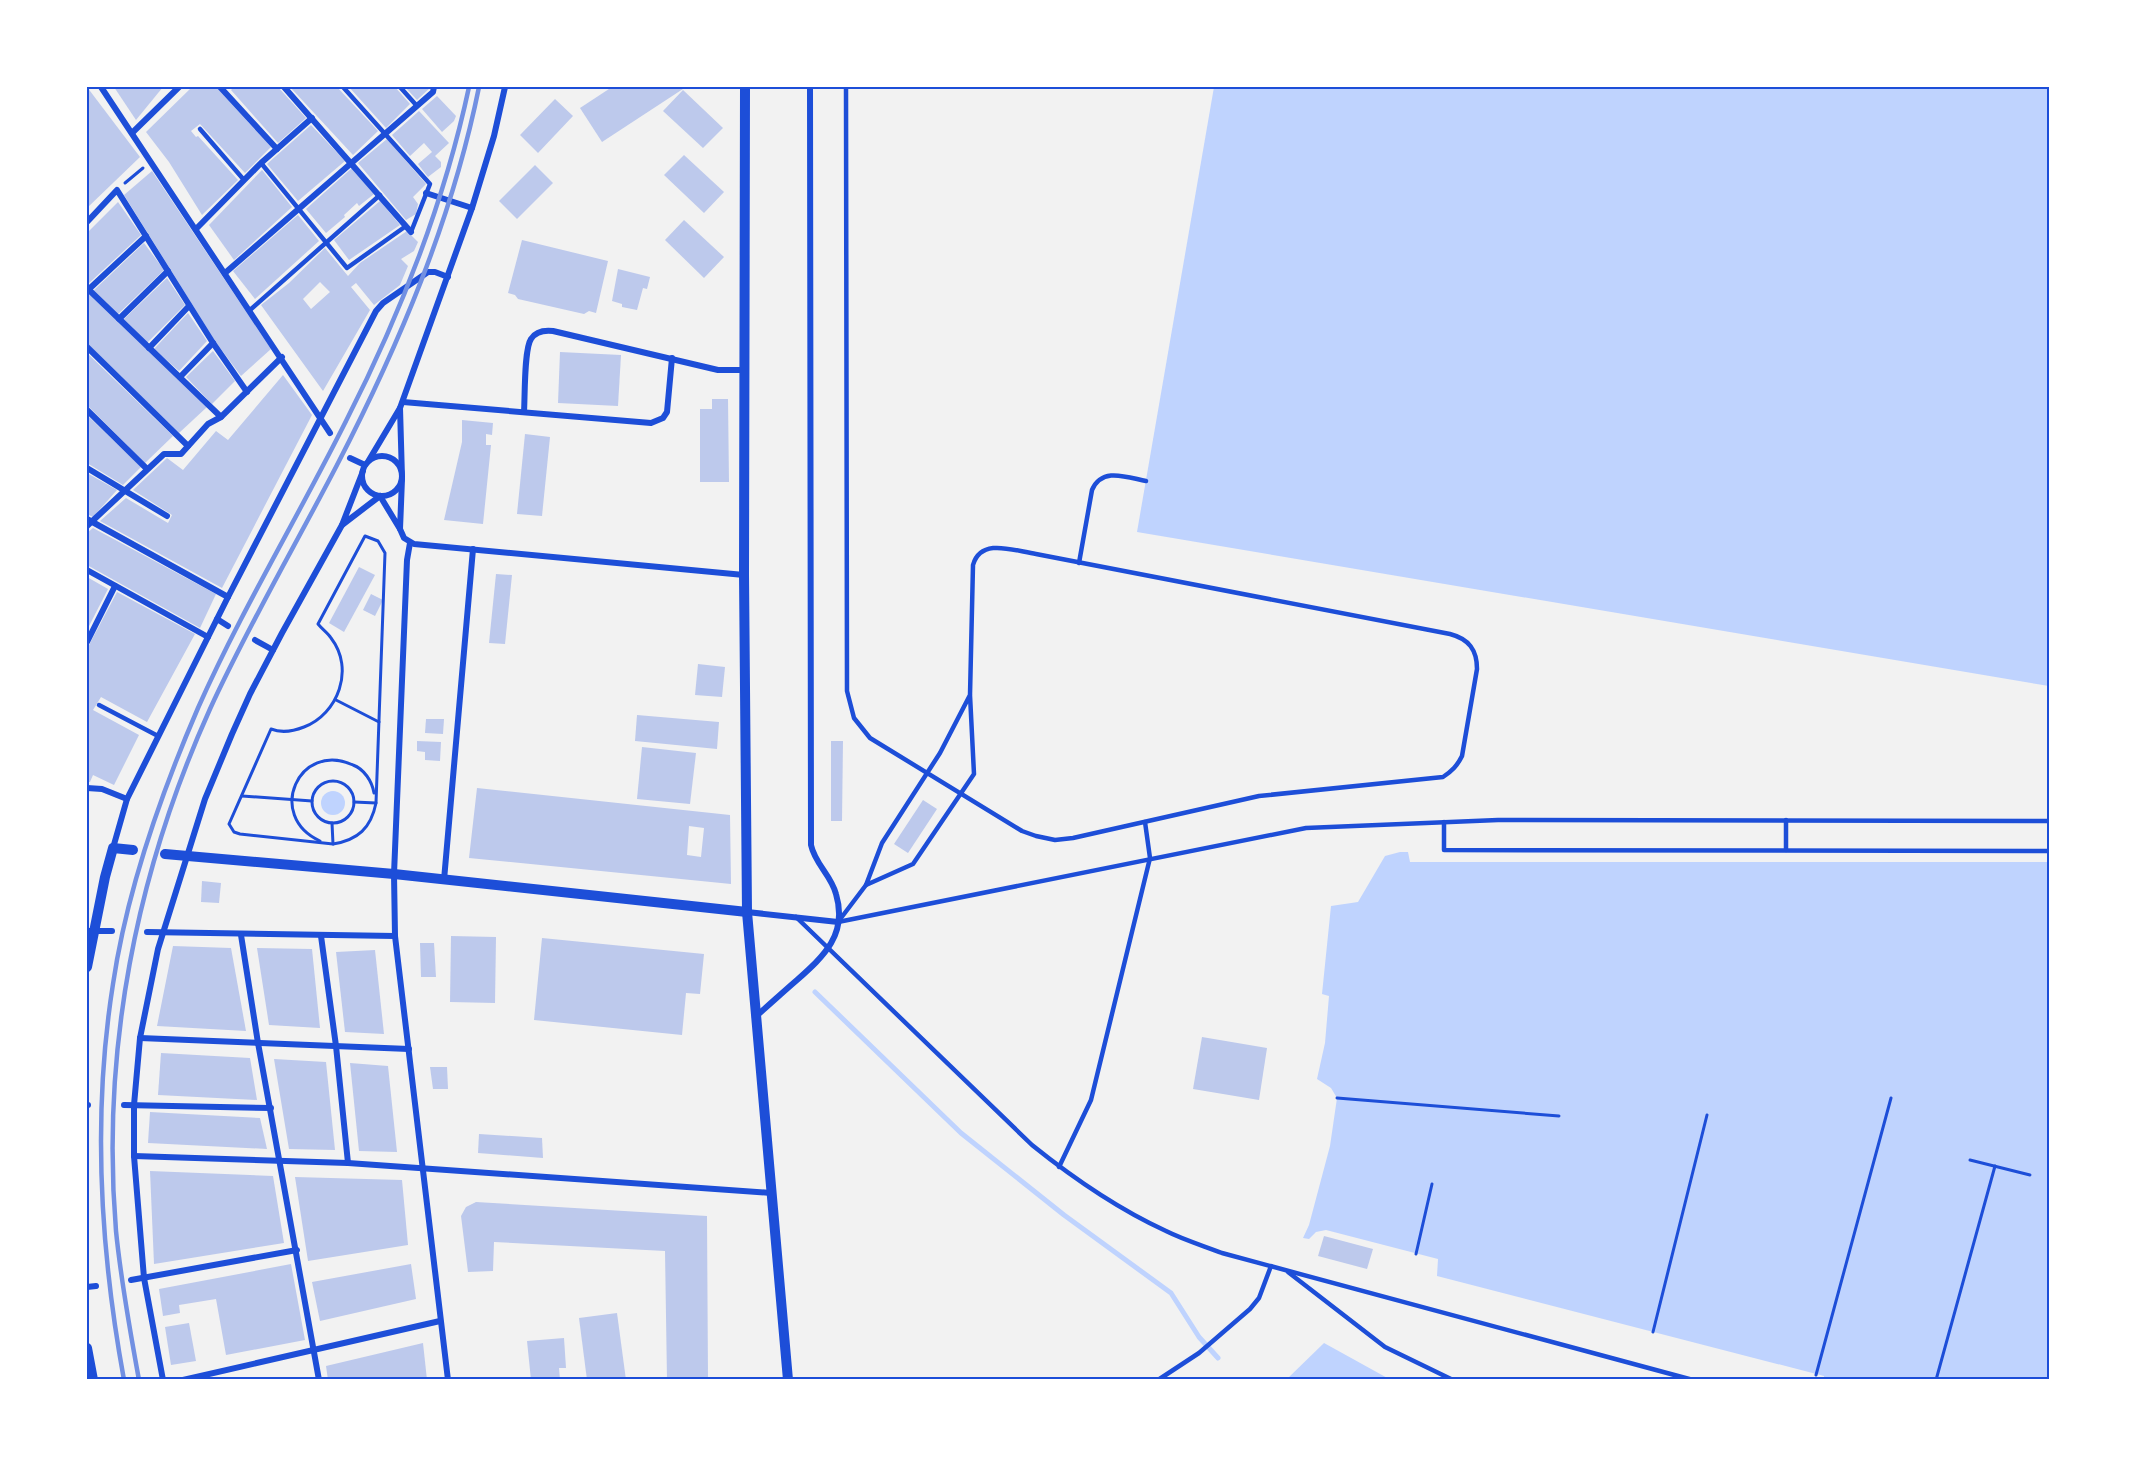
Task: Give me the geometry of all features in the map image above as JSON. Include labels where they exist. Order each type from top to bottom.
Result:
[{"type":"street","points":[[101,87],[282,357],[330,433]]},
{"type":"street","points":[[132,132],[179,87]]},
{"type":"street","points":[[284,87],[411,232]]},
{"type":"street","points":[[163,1380],[144,1278],[134,1156],[134,1105],[140,1038],[162,933],[206,799],[232,734],[273,650],[342,525],[366,466],[401,405],[472,208],[494,136],[505,87]]},
{"type":"street","points":[[745,87],[744,575],[747,912],[788,1380]]},
{"type":"street","points":[[755,1017],[821,958],[834,938],[838,922],[836,893],[832,883],[818,864],[811,845],[810,87]]},
{"type":"street","points":[[224,88],[277,149]]},
{"type":"street","points":[[225,273],[434,90]]},
{"type":"street","points":[[196,229],[261,163],[312,118]]},
{"type":"street","points":[[87,222],[117,190],[189,306],[247,392]]},
{"type":"street","points":[[426,193],[472,208]]},
{"type":"street","points":[[146,236],[88,289],[221,417]]},
{"type":"street","points":[[118,319],[168,271]]},
{"type":"street","points":[[87,967],[90,931],[127,799],[320,419],[379,307],[428,272],[448,277]]},
{"type":"street","points":[[148,348],[189,306]]},
{"type":"street","points":[[524,412],[528,348],[532,336],[542,331],[553,331],[718,370],[746,370]]},
{"type":"street","points":[[180,377],[213,343]]},
{"type":"street","points":[[87,347],[188,446]]},
{"type":"street","points":[[228,597],[89,522],[164,454],[181,454],[208,424],[221,417],[282,357]]},
{"type":"street","points":[[401,405],[524,412],[651,423],[667,412],[672,358]]},
{"type":"street","points":[[400,530],[401,405]]},
{"type":"street","points":[[87,410],[147,469]]},
{"type":"street","points":[[342,525],[380,496],[396,490],[402,478],[399,464],[388,457],[382,456],[366,466]]},
{"type":"street","points":[[350,458],[366,466]]},
{"type":"street","points":[[366,466],[364,484],[368,490],[380,496],[404,538],[410,543],[744,575]]},
{"type":"street","points":[[87,468],[167,516]]},
{"type":"street","points":[[410,543],[407,560],[394,874],[395,936],[448,1380]]},
{"type":"street","points":[[444,880],[473,549]]},
{"type":"street","points":[[87,570],[208,637]]},
{"type":"street","points":[[87,642],[116,586]]},
{"type":"street","points":[[217,619],[228,626]]},
{"type":"street","points":[[255,640],[273,650]]},
{"type":"street","points":[[87,788],[102,789],[127,799]]},
{"type":"street","points":[[113,848],[133,850]]},
{"type":"street","points":[[165,854],[394,874],[838,922]]},
{"type":"street","points":[[90,931],[111,931]]},
{"type":"street","points":[[147,932],[395,936]]},
{"type":"street","points":[[241,935],[258,1043],[320,1380]]},
{"type":"street","points":[[321,936],[336,1046],[348,1162]]},
{"type":"street","points":[[140,1038],[409,1049]]},
{"type":"street","points":[[124,1105],[271,1108]]},
{"type":"street","points":[[134,1156],[348,1162],[771,1193]]},
{"type":"street","points":[[132,1280],[297,1250]]},
{"type":"street","points":[[87,1287],[96,1286]]},
{"type":"street","points":[[183,1380],[440,1321]]},
{"type":"street","points":[[87,1348],[93,1380]]},
{"type":"lane","points":[[343,87],[430,184],[411,232]]},
{"type":"lane","points":[[400,87],[417,106]]},
{"type":"lane","points":[[846,87],[848,691],[854,718],[870,738],[961,793],[1022,831],[1055,840],[1073,838],[1259,796],[1443,777],[1458,765],[1462,756],[1477,659],[1468,642],[1450,634],[1079,562],[989,548],[978,554],[973,565],[970,695],[974,774],[961,793],[914,864],[866,885]]},
{"type":"lane","points":[[200,129],[244,180]]},
{"type":"lane","points":[[261,163],[347,268],[406,226]]},
{"type":"lane","points":[[250,310],[380,195]]},
{"type":"lane","points":[[1079,562],[1094,484],[1099,479],[1112,474],[1146,482]]},
{"type":"lane","points":[[838,922],[866,885],[882,843],[927,773],[970,695]]},
{"type":"lane","points":[[99,705],[158,736]]},
{"type":"lane","points":[[838,922],[1305,828],[1498,820],[2049,821]]},
{"type":"lane","points":[[1786,820],[1786,850]]},
{"type":"lane","points":[[1059,1167],[1091,1100],[1150,858],[1145,822]]},
{"type":"lane","points":[[1444,822],[1444,850],[2049,850]]},
{"type":"lane","points":[[796,917],[1032,1145],[1059,1167],[1120,1207],[1166,1232],[1222,1254],[1693,1380]]},
{"type":"lane","points":[[1158,1380],[1199,1353],[1259,1298],[1271,1266]]},
{"type":"lane","points":[[1286,1270],[1385,1347],[1453,1380]]},
{"type":"path","points":[[117,190],[151,160]]},
{"type":"path","points":[[365,536],[378,541],[385,553],[379,722],[376,803],[367,827],[358,836],[346,842],[333,844],[234,832],[229,824],[272,729],[276,731],[295,730],[313,723],[328,712],[336,699],[343,676],[341,657],[332,639],[318,624],[365,536]]},
{"type":"path","points":[[336,699],[379,722]]},
{"type":"path","points":[[333,844],[319,841],[307,834],[297,823],[291,800],[296,782],[304,771],[316,763],[330,759],[357,766],[367,776],[374,789],[376,803]]},
{"type":"path","points":[[335,782],[348,788],[354,802],[351,814],[346,819],[332,823],[326,822],[315,814],[312,801],[317,789],[322,785],[335,782]]},
{"type":"path","points":[[242,796],[312,801]]},
{"type":"path","points":[[354,802],[376,803]]},
{"type":"path","points":[[332,823],[333,844]]},
{"type":"path","points":[[1337,1098],[1559,1116]]},
{"type":"path","points":[[1816,1375],[1891,1098]]},
{"type":"path","points":[[1653,1332],[1707,1115]]},
{"type":"path","points":[[1970,1160],[2030,1175]]},
{"type":"path","points":[[1936,1380],[1995,1166]]},
{"type":"path","points":[[1416,1254],[1432,1184]]},
{"type":"water","points":[[1214,87],[2049,87],[2049,686],[1137,532]]},
{"type":"water","points":[[333,791],[342,794],[345,803],[342,812],[333,815],[324,812],[321,803],[324,794]]},
{"type":"water","points":[[1408,852],[1410,862],[2049,862],[2049,1380],[1824,1380],[1824,1376],[1437,1276],[1438,1259],[1326,1230],[1316,1232],[1309,1239],[1303,1238],[1309,1225],[1330,1146],[1337,1098],[1331,1088],[1317,1079],[1325,1043],[1329,996],[1322,994],[1331,906],[1358,902],[1385,856]]},
{"type":"water","points":[[1324,1343],[1391,1380],[1286,1380]]},
{"type":"building","points":[[87,87],[140,157],[87,208]]},
{"type":"building","points":[[114,87],[163,87],[136,120]]},
{"type":"building","points":[[192,87],[216,87],[271,147],[245,173],[200,124],[191,131],[238,180],[202,215],[169,162],[146,132]]},
{"type":"building","points":[[234,87],[278,87],[306,118],[278,143],[231,90]]},
{"type":"building","points":[[290,87],[337,87],[378,131],[353,155]]},
{"type":"building","points":[[349,87],[395,87],[410,104],[386,128]]},
{"type":"building","points":[[405,87],[431,87],[417,100]]},
{"type":"building","points":[[612,87],[686,87],[602,142],[580,108]]},
{"type":"building","points":[[683,90],[723,128],[703,148],[663,111]]},
{"type":"building","points":[[437,96],[456,116],[442,132],[422,109]]},
{"type":"building","points":[[555,99],[573,116],[538,153],[520,135]]},
{"type":"building","points":[[419,111],[449,143],[435,156],[441,162],[441,167],[428,177],[418,164],[432,152],[424,143],[410,156],[392,135]]},
{"type":"building","points":[[311,125],[345,161],[298,201],[267,164]]},
{"type":"building","points":[[387,139],[426,184],[413,197],[418,204],[416,214],[406,220],[358,163]]},
{"type":"building","points":[[684,155],[724,192],[704,213],[664,175]]},
{"type":"building","points":[[535,165],[553,183],[517,219],[499,201]]},
{"type":"building","points":[[352,168],[374,194],[359,206],[357,203],[326,233],[306,209]]},
{"type":"building","points":[[262,170],[292,207],[234,260],[209,225]]},
{"type":"building","points":[[152,171],[271,349],[241,376],[215,341],[124,195]]},
{"type":"building","points":[[380,201],[400,225],[349,260],[334,240]]},
{"type":"building","points":[[118,202],[141,235],[87,285],[87,233]]},
{"type":"building","points":[[298,215],[319,241],[255,299],[233,271]]},
{"type":"building","points":[[684,220],[724,257],[704,278],[665,240]]},
{"type":"building","points":[[407,231],[418,242],[414,251],[401,259],[408,266],[400,285],[374,305],[356,283],[351,287],[370,310],[323,391],[261,305],[289,283],[325,248],[348,276],[360,263]],"holes":[[[320,282],[330,292],[311,309],[303,299]]]},
{"type":"building","points":[[522,240],[608,261],[596,313],[589,311],[584,314],[518,299],[515,295],[508,293]]},
{"type":"building","points":[[144,243],[164,270],[117,315],[93,291]]},
{"type":"building","points":[[618,269],[650,277],[647,289],[643,288],[637,310],[622,307],[622,304],[612,301]]},
{"type":"building","points":[[167,278],[185,305],[147,343],[123,320]]},
{"type":"building","points":[[87,291],[207,407],[179,433],[87,343]]},
{"type":"building","points":[[188,313],[207,341],[179,371],[154,349]]},
{"type":"building","points":[[213,351],[235,381],[212,404],[186,377]]},
{"type":"building","points":[[560,352],[621,355],[618,406],[558,403]]},
{"type":"building","points":[[87,353],[173,436],[145,463],[87,405]]},
{"type":"building","points":[[283,375],[312,415],[222,588],[100,521],[126,498],[168,523],[172,515],[133,490],[167,458],[183,470],[216,431],[228,440]]},
{"type":"building","points":[[712,399],[728,399],[729,482],[700,482],[700,409],[712,409]]},
{"type":"building","points":[[87,415],[141,467],[123,485],[87,463]]},
{"type":"building","points":[[462,420],[493,423],[492,435],[486,434],[486,445],[491,445],[483,524],[444,520],[462,442]]},
{"type":"building","points":[[525,434],[550,437],[542,516],[517,514]]},
{"type":"building","points":[[87,473],[117,490],[93,517],[87,514]]},
{"type":"building","points":[[93,528],[216,594],[200,628],[87,565],[87,533]]},
{"type":"building","points":[[359,567],[375,575],[344,632],[329,623]]},
{"type":"building","points":[[496,574],[512,575],[505,644],[489,643]]},
{"type":"building","points":[[87,577],[108,589],[87,630]]},
{"type":"building","points":[[117,592],[195,634],[147,722],[101,697],[93,710],[139,735],[114,785],[93,775],[90,782],[87,782],[87,649]]},
{"type":"building","points":[[371,594],[383,600],[375,616],[363,610]]},
{"type":"building","points":[[698,664],[725,667],[722,697],[695,695]]},
{"type":"building","points":[[637,715],[719,722],[717,749],[635,741]]},
{"type":"building","points":[[426,719],[444,719],[443,734],[425,733]]},
{"type":"building","points":[[417,741],[441,742],[440,761],[425,760],[425,752],[417,751]]},
{"type":"building","points":[[831,741],[843,741],[842,821],[831,821]]},
{"type":"building","points":[[642,747],[696,753],[690,804],[637,799]]},
{"type":"building","points":[[477,788],[730,815],[731,884],[469,858]],"holes":[[[689,826],[704,828],[701,857],[687,855]]]},
{"type":"building","points":[[923,800],[937,809],[908,853],[894,844]]},
{"type":"building","points":[[202,881],[221,883],[219,903],[201,902]]},
{"type":"building","points":[[451,936],[496,937],[495,1003],[450,1002]]},
{"type":"building","points":[[542,938],[704,954],[700,994],[686,993],[682,1035],[534,1020]]},
{"type":"building","points":[[420,943],[434,943],[436,977],[421,977]]},
{"type":"building","points":[[173,946],[231,948],[246,1031],[157,1026]]},
{"type":"building","points":[[257,948],[312,949],[320,1028],[269,1025]]},
{"type":"building","points":[[375,950],[384,1034],[345,1032],[336,952]]},
{"type":"building","points":[[1202,1037],[1267,1048],[1259,1100],[1193,1089]]},
{"type":"building","points":[[161,1053],[250,1058],[257,1100],[158,1095]]},
{"type":"building","points":[[274,1059],[326,1062],[335,1150],[289,1149]]},
{"type":"building","points":[[350,1063],[388,1066],[397,1152],[359,1151]]},
{"type":"building","points":[[430,1067],[447,1067],[448,1089],[433,1089]]},
{"type":"building","points":[[150,1112],[260,1118],[267,1149],[148,1143]]},
{"type":"building","points":[[479,1134],[542,1138],[543,1158],[478,1153]]},
{"type":"building","points":[[150,1171],[273,1176],[284,1243],[154,1264]]},
{"type":"building","points":[[295,1177],[402,1180],[408,1245],[308,1261]]},
{"type":"building","points":[[476,1202],[707,1216],[708,1380],[667,1380],[665,1251],[494,1242],[493,1271],[468,1272],[461,1216],[466,1207]]},
{"type":"building","points":[[1324,1236],[1373,1249],[1367,1269],[1318,1256]]},
{"type":"building","points":[[291,1264],[305,1340],[226,1355],[216,1299],[179,1305],[180,1313],[163,1316],[159,1289]]},
{"type":"building","points":[[411,1264],[416,1299],[320,1321],[312,1282]]},
{"type":"building","points":[[617,1313],[626,1380],[587,1380],[579,1318]]},
{"type":"building","points":[[189,1323],[196,1361],[171,1365],[165,1327]]},
{"type":"building","points":[[564,1338],[566,1368],[559,1368],[560,1380],[531,1380],[527,1341]]},
{"type":"building","points":[[423,1343],[427,1380],[328,1380],[326,1366]]},
{"type":"waterway","points":[[815,992],[961,1133],[1064,1215],[1171,1293],[1199,1337],[1218,1358]]},
{"type":"railway","points":[[124,1380],[104,1232],[102,1083],[113,984],[136,878],[158,809],[198,708],[251,600],[328,457],[366,381],[402,300],[447,174],[469,87]]},
{"type":"railway","points":[[139,1380],[118,1250],[113,1164],[114,1097],[120,1030],[130,964],[144,899],[162,834],[184,771],[210,709],[240,647],[360,420],[402,328],[439,233],[468,137],[479,87]]}]
